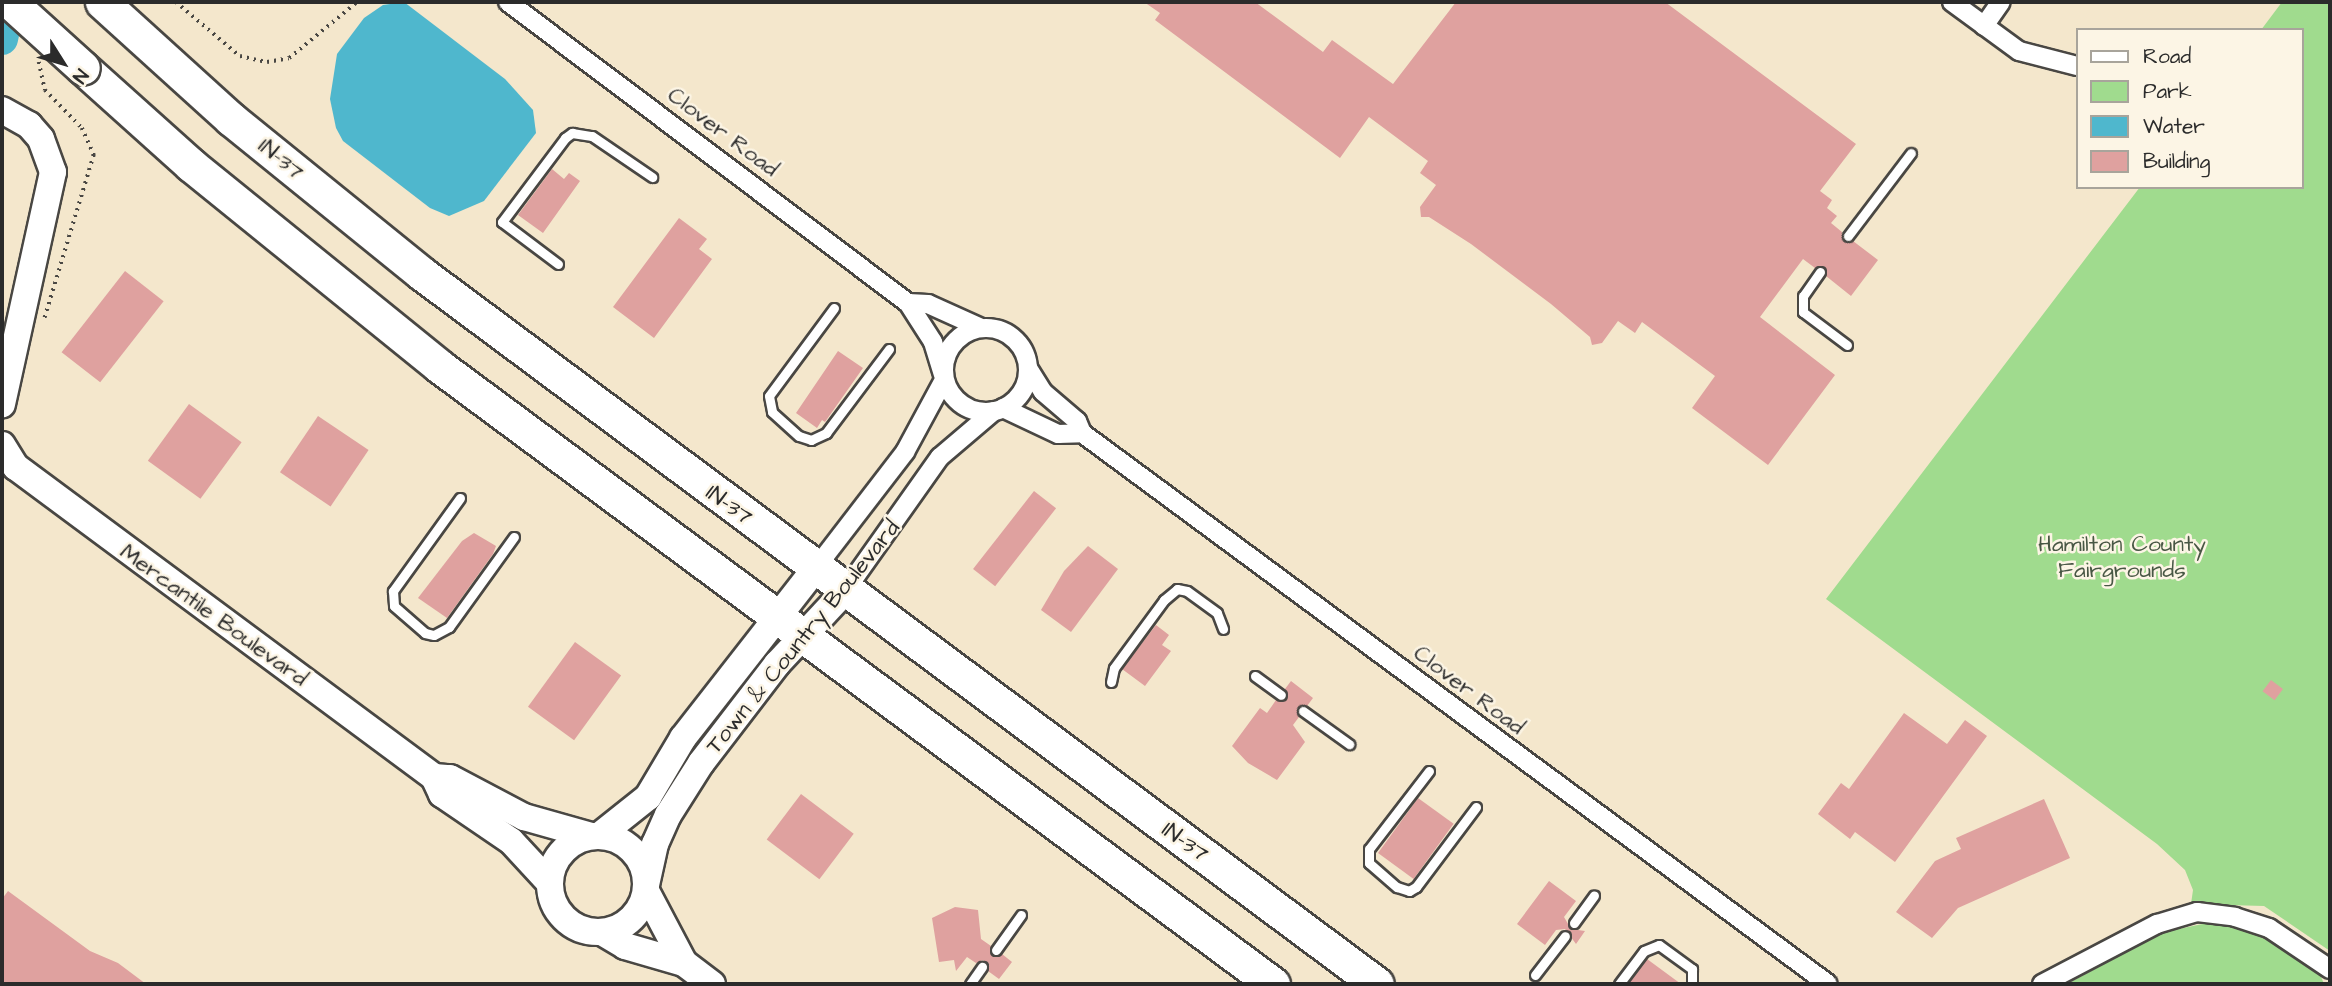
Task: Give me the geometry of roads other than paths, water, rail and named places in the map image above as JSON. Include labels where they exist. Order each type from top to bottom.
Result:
[{"type":"highway","points":[[10,2],[314,268],[790,627],[1273,984]]},
{"type":"highway","name":"IN-37","points":[[102,2],[231,119],[421,274],[1377,984]]},
{"type":"street","name":"Clover Road","points":[[508,2],[908,303],[933,342],[944,378]]},
{"type":"street","points":[[1952,2],[2019,51],[2076,66]]},
{"type":"street","points":[[1984,26],[2001,2]]},
{"type":"street","points":[[2,404],[53,172],[41,139],[29,125],[3,110]]},
{"type":"street","name":"Clover Road","points":[[908,303],[928,304],[979,327]]},
{"type":"street","points":[[998,410],[1019,396],[1028,368],[1026,355],[1008,333],[979,327],[956,339],[948,350],[944,378],[949,392],[968,409],[998,410],[1058,434],[1082,433]]},
{"type":"street","name":"Clover Road","points":[[1028,368],[1043,392],[1077,421],[1082,433],[1828,984]]},
{"type":"street","name":"Town & Country Boulevard","points":[[646,888],[655,844],[682,791],[790,627],[815,569],[905,452],[944,378]]},
{"type":"street","name":"Town & Country Boulevard","points":[[595,836],[648,797],[683,738],[790,627],[845,591],[940,457],[998,410]]},
{"type":"street","name":"Mercantile Boulevard","points":[[2,445],[26,475],[434,777],[442,794],[511,841],[549,882]]},
{"type":"street","name":"Mercantile Boulevard","points":[[434,777],[450,778],[524,817],[595,836]]},
{"type":"street","points":[[684,963],[646,888],[645,871],[630,848],[595,836],[565,848],[556,860],[549,882],[554,905],[564,918],[577,928],[602,932],[625,946],[684,963],[712,984]]},
{"type":"street","points":[[602,932],[631,919],[646,888]]},
{"type":"street","points":[[2042,984],[2157,924],[2197,912],[2235,917],[2269,928],[2330,969]]},
{"type":"lane","points":[[558,264],[502,222],[565,138],[572,133],[592,136],[652,177]]},
{"type":"lane","points":[[1848,236],[1911,153]]},
{"type":"lane","points":[[1820,272],[1803,296],[1803,312],[1847,345]]},
{"type":"lane","points":[[834,308],[769,396],[772,412],[799,436],[811,440],[826,433],[888,349]]},
{"type":"lane","points":[[460,498],[393,591],[394,606],[425,633],[434,635],[449,627],[514,537]]},
{"type":"lane","points":[[1111,682],[1114,667],[1164,600],[1177,589],[1187,591],[1217,613],[1223,629]]},
{"type":"lane","points":[[1255,676],[1281,695]]},
{"type":"lane","points":[[1303,711],[1349,744]]},
{"type":"lane","points":[[1429,771],[1369,849],[1369,863],[1397,887],[1409,891],[1416,887],[1476,807]]},
{"type":"lane","points":[[1574,923],[1594,895]]},
{"type":"lane","points":[[996,950],[1021,915]]},
{"type":"lane","points":[[1535,975],[1565,936]]},
{"type":"lane","points":[[1619,984],[1644,951],[1659,945],[1692,969],[1692,984]]},
{"type":"lane","points":[[970,984],[982,967]]},
{"type":"water","points":[[404,2],[505,79],[533,110],[536,133],[484,201],[449,216],[430,208],[343,141],[336,128],[330,99],[337,54],[364,18],[383,5]]},
{"type":"waterway","points":[[2,39],[10,2]]},
{"type":"park label","name":"Hamilton County Fairgrounds","points":[[2122,557]]}]
